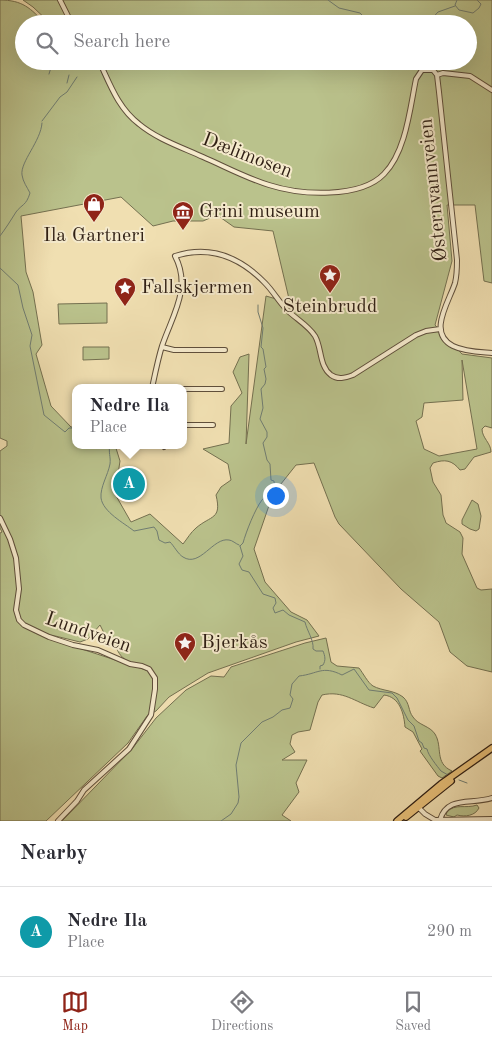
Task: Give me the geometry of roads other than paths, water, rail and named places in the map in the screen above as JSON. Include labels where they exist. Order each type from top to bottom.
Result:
[{"type":"main road","points":[[397,821],[492,748]]},
{"type":"main road","points":[[401,821],[417,806]]},
{"type":"street","points":[[60,0],[68,15]]},
{"type":"street","name":"Dælimosen","points":[[103,70],[118,101],[129,115],[148,131],[164,140],[267,184],[291,190],[344,192],[361,189],[377,181],[393,164],[400,147],[416,79],[425,70]]},
{"type":"street","name":"Dælimosen","points":[[433,70],[436,74]]},
{"type":"street","points":[[436,74],[470,76],[492,90]]},
{"type":"street","name":"Østernvannveien","points":[[436,74],[457,260],[456,278],[443,312],[440,329]]},
{"type":"street","points":[[153,384],[162,348],[182,294],[178,263],[174,256],[194,251],[220,254],[236,262],[260,279],[289,312],[312,332],[317,339],[326,369],[336,378],[352,375],[420,333],[440,329],[445,339],[455,347],[492,353]]},
{"type":"street","points":[[162,348],[174,350],[225,350]]},
{"type":"street","points":[[187,389],[222,389]]},
{"type":"street","points":[[187,425],[213,425]]},
{"type":"street","name":"Lundveien","points":[[0,518],[10,539],[17,563],[19,589],[16,610],[19,620],[24,625],[49,637],[73,645],[98,650],[149,669],[153,674],[155,682],[151,715],[129,749],[84,790],[77,801],[58,821]]},
{"type":"street","points":[[440,820],[445,810],[451,804],[476,802],[492,798]]},
{"type":"street","points":[[417,806],[428,817],[440,820],[492,819]]},
{"type":"waterway","points":[[328,0],[339,8],[362,15]]},
{"type":"waterway","points":[[457,0],[455,5],[459,10],[473,13],[481,4],[477,0]]},
{"type":"waterway","points":[[435,15],[438,12],[455,6]]},
{"type":"waterway","points":[[49,74],[50,70]]},
{"type":"waterway","points":[[67,83],[69,75]]},
{"type":"waterway","points":[[42,121],[60,97],[67,92],[77,77]]},
{"type":"waterway","points":[[0,236],[16,212],[25,203],[30,193],[23,180],[22,170],[41,130],[42,123]]},
{"type":"waterway","points":[[0,268],[18,285],[32,335],[30,346],[44,415],[65,432],[72,428]]},
{"type":"waterway","points":[[240,546],[243,543],[256,509],[274,484],[274,481],[271,480],[270,464],[267,460],[263,443],[267,437],[267,432],[260,419],[263,408],[261,389],[265,384],[264,369],[266,367],[261,347],[263,328],[258,305]]},
{"type":"waterway","points":[[109,449],[110,464],[101,498],[106,508],[115,517],[134,531],[154,527],[159,540],[165,543],[170,542],[181,556],[189,559],[201,556],[223,540],[230,540],[239,545]]},
{"type":"waterway","points":[[240,546],[243,556],[239,564],[242,570],[249,572],[263,594],[275,598],[276,603],[273,608],[275,613],[283,610],[289,615],[305,622],[313,649],[323,651],[325,661],[320,666],[320,669]]},
{"type":"waterway","points":[[221,821],[231,814],[238,803],[236,765],[241,743],[262,722],[282,710],[290,708],[293,699],[290,695],[292,684],[299,676],[320,671],[325,670],[342,675],[354,669],[369,690],[392,693],[397,698],[408,720],[414,726],[419,741],[427,749],[441,771],[448,775]]},
{"type":"waterway","points":[[459,780],[467,783]]},
{"type":"place","name":"Ila Gartneri","points":[[94,223]]},
{"type":"place","name":"Grini museum","points":[[183,231]]},
{"type":"place","name":"Steinbrudd","points":[[330,294]]},
{"type":"place","name":"Fallskjermen","points":[[125,307]]},
{"type":"place","name":"Nedre Ila","points":[[129,484]]},
{"type":"place","name":"Bjerkås","points":[[185,662]]}]
